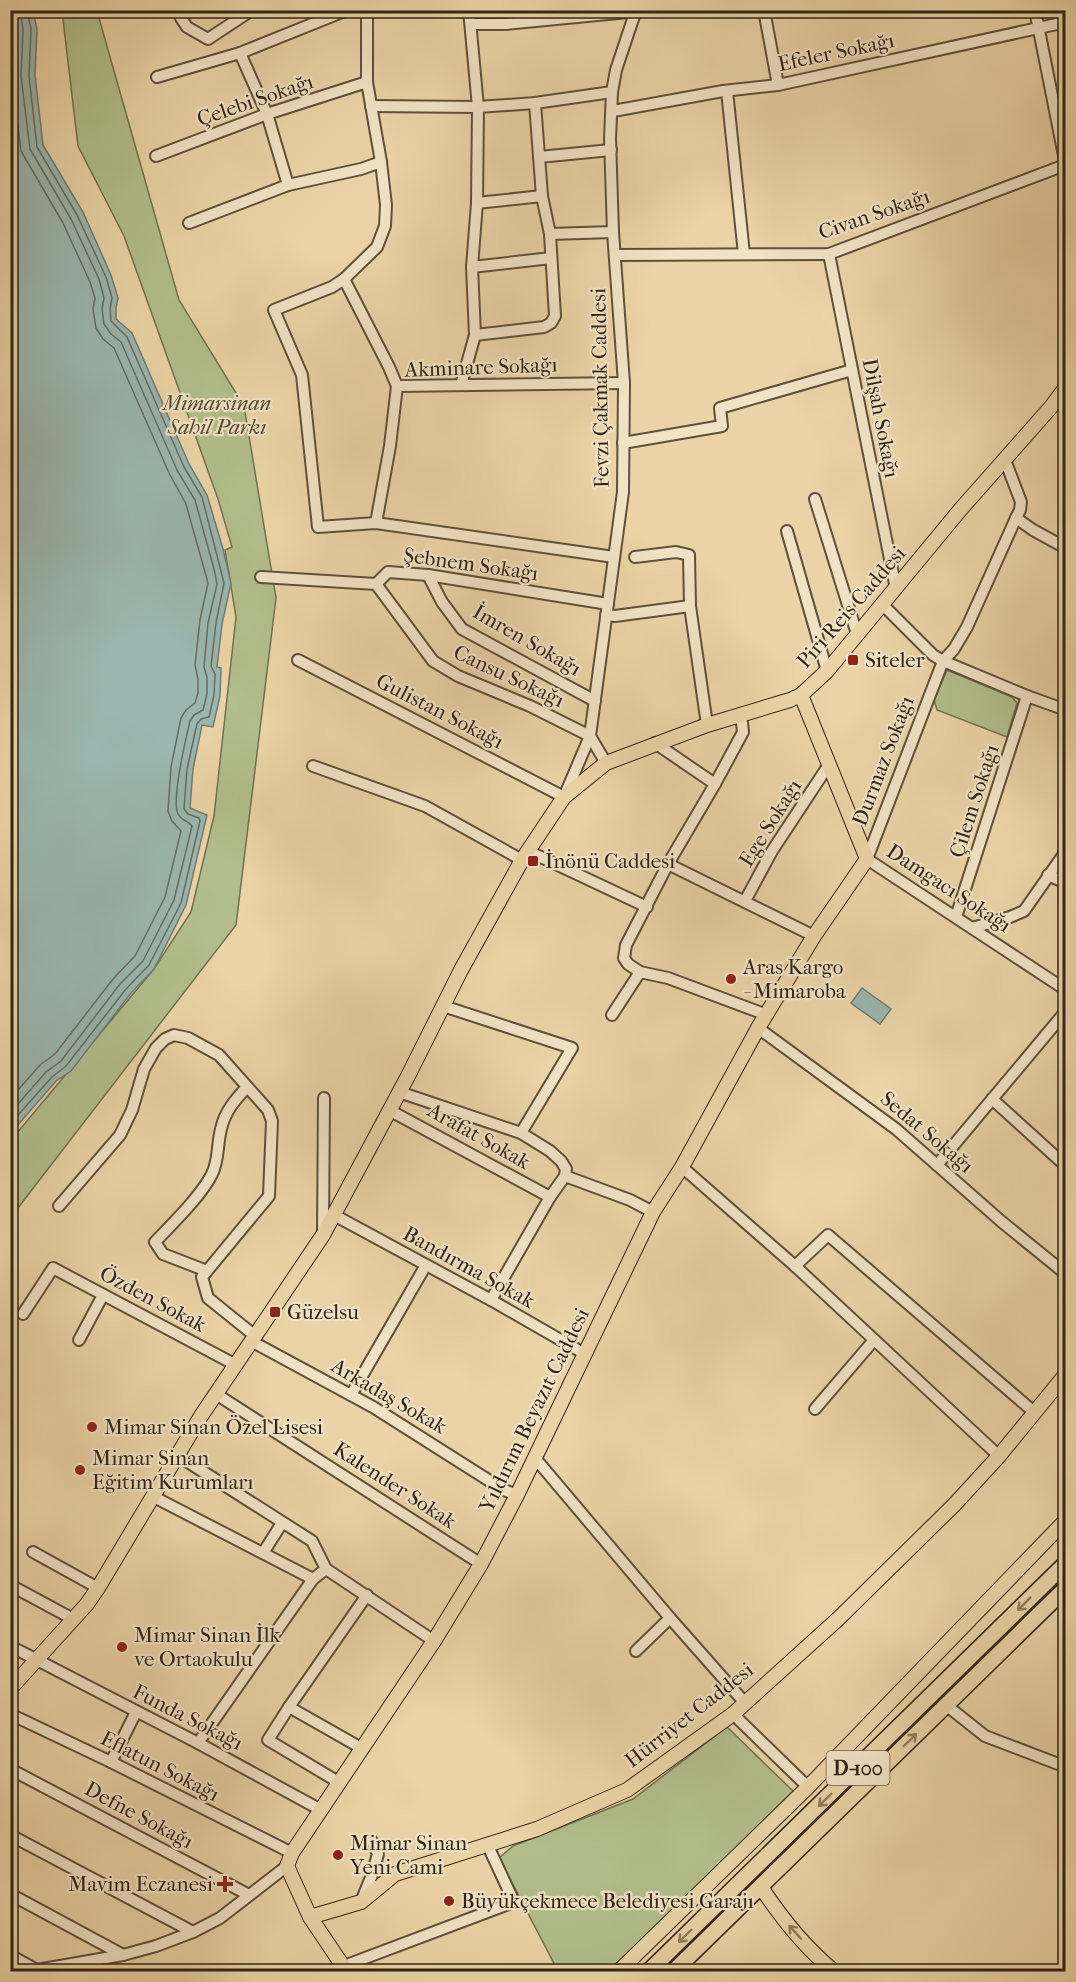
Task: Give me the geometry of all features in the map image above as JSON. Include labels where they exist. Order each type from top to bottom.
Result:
[{"type":"highway","name":"D-100","points":[[648,1971],[895,1732],[1065,1563]]},
{"type":"highway","name":"D-100","points":[[673,1971],[1065,1588]]},
{"type":"main road","name":"Piri Reis Caddesi","points":[[606,763],[655,743],[801,694],[827,671],[1065,387]]},
{"type":"main road","name":"Damgacı Sokağı","points":[[801,694],[867,859]]},
{"type":"main road","points":[[10,1689],[98,1588],[234,1364],[323,1235],[525,855],[564,797],[606,763]]},
{"type":"main road","name":"Yıldırım Beyazıt Caddesi","points":[[290,1860],[435,1641],[481,1564],[510,1492],[535,1458],[653,1212],[682,1167],[758,1028],[814,936],[867,859]]},
{"type":"main road","name":"Hürriyet Caddesi","points":[[310,1917],[361,1902],[395,1874],[537,1829],[627,1790],[733,1714],[838,1618],[954,1505],[999,1456],[1065,1374]]},
{"type":"main road","points":[[618,1971],[808,1787],[1065,1520]]},
{"type":"main road","points":[[290,1860],[310,1917],[345,1968]]},
{"type":"main road","points":[[761,1887],[789,1927],[819,1958],[836,1971]]},
{"type":"street","points":[[182,10],[181,18],[187,27],[208,39],[252,10]]},
{"type":"street","points":[[157,77],[240,53],[346,10]]},
{"type":"street","points":[[368,10],[367,82],[386,205],[384,232],[377,247],[344,279],[332,287],[274,310],[302,375],[318,527],[376,523],[614,557]]},
{"type":"street","points":[[461,385],[475,335],[472,267],[477,203],[478,107],[469,10]]},
{"type":"street","points":[[472,24],[506,24],[649,10]]},
{"type":"street","points":[[764,10],[778,85]]},
{"type":"street","points":[[1035,10],[1065,166]]},
{"type":"street","name":"Fevzi Çakmak Caddesi","points":[[564,797],[590,736],[623,492],[624,383],[613,232],[612,92],[616,70],[636,12]]},
{"type":"street","name":"Efeler Sokağı","points":[[613,111],[727,91],[778,85],[1039,30],[1065,22]]},
{"type":"street","points":[[240,53],[267,114],[288,185]]},
{"type":"street","name":"Çelebi Sokağı","points":[[156,156],[267,114],[367,82]]},
{"type":"street","points":[[727,91],[744,254]]},
{"type":"street","points":[[371,106],[478,107],[535,103],[612,92]]},
{"type":"street","points":[[475,335],[544,327],[551,323],[555,316],[535,103]]},
{"type":"street","points":[[539,157],[611,150]]},
{"type":"street","points":[[189,223],[288,185],[361,169],[381,162]]},
{"type":"street","name":"Civan Sokağı","points":[[616,255],[829,254],[1065,166]]},
{"type":"street","points":[[477,203],[542,196]]},
{"type":"street","points":[[549,234],[613,232]]},
{"type":"street","name":"Dilşah Sokağı","points":[[829,254],[896,589]]},
{"type":"street","points":[[472,267],[551,258]]},
{"type":"street","points":[[344,279],[397,386]]},
{"type":"street","points":[[623,443],[722,426],[720,408],[852,370]]},
{"type":"street","name":"Akminare Sokağı","points":[[376,523],[390,446],[397,386],[624,383]]},
{"type":"street","points":[[1005,460],[1021,502],[1016,518],[1065,548]]},
{"type":"street","points":[[815,499],[857,634]]},
{"type":"street","name":"Durmaz Sokağı","points":[[867,859],[943,661],[954,649],[967,627],[1016,518]]},
{"type":"street","points":[[787,531],[827,671]]},
{"type":"street","points":[[635,558],[676,552],[689,555],[690,606],[707,725]]},
{"type":"street","name":"Şebnem Sokağı","points":[[261,577],[376,584],[388,572],[428,575],[607,609],[615,616],[690,606]]},
{"type":"street","name":"İmren Sokağı","points":[[428,575],[442,602],[462,629],[595,701]]},
{"type":"street","name":"Cansu Sokağı","points":[[376,584],[433,661],[458,676],[530,706],[590,736]]},
{"type":"street","points":[[882,604],[933,655],[943,661],[1065,710]]},
{"type":"street","name":"Gulistan Sokağı","points":[[298,660],[564,797]]},
{"type":"street","name":"Çilem Sokağı","points":[[956,917],[1027,696]]},
{"type":"street","points":[[741,715],[743,732],[668,864],[627,945],[624,957],[628,964],[640,972],[668,978],[767,1015]]},
{"type":"street","points":[[590,736],[606,763]]},
{"type":"street","points":[[655,743],[715,784]]},
{"type":"street","points":[[313,766],[425,806],[525,855],[647,907]]},
{"type":"street","name":"Ege Sokağı","points":[[745,901],[772,851],[828,766]]},
{"type":"street","points":[[972,928],[1024,911],[1065,850]]},
{"type":"street","name":"Damgacı Sokağı","points":[[867,859],[1065,990]]},
{"type":"street","points":[[668,864],[814,936]]},
{"type":"street","points":[[1048,875],[1065,883]]},
{"type":"street","points":[[612,1016],[640,972]]},
{"type":"street","points":[[443,1006],[572,1048],[521,1133]]},
{"type":"street","points":[[938,1165],[1065,1011]]},
{"type":"street","name":"Sedat Sokağı","points":[[758,1028],[896,1129],[1065,1274]]},
{"type":"street","points":[[59,1206],[120,1135],[132,1110],[144,1069],[156,1048],[165,1039],[174,1035],[188,1038],[219,1054],[248,1087],[268,1110],[272,1122],[269,1196],[207,1271],[163,1254],[156,1242],[212,1175],[217,1162],[221,1129],[230,1105],[248,1087]]},
{"type":"street","points":[[399,1092],[521,1133],[550,1151],[566,1168],[566,1176],[550,1197],[491,1300]]},
{"type":"street","points":[[323,1235],[324,1098]]},
{"type":"street","points":[[992,1100],[1065,1166]]},
{"type":"street","name":"Arafat Sokak","points":[[389,1110],[550,1197]]},
{"type":"street","points":[[682,1167],[795,1266],[999,1456]]},
{"type":"street","points":[[566,1176],[630,1200],[653,1212]]},
{"type":"street","name":"Bandırma Sokak","points":[[334,1215],[585,1354]]},
{"type":"street","points":[[795,1266],[828,1236],[1034,1412]]},
{"type":"street","points":[[351,1395],[426,1265]]},
{"type":"street","name":"Özden Sokak","points":[[23,1314],[53,1268],[234,1364]]},
{"type":"street","name":"Arkadaş Sokak","points":[[207,1271],[202,1277],[208,1298],[253,1338],[510,1492]]},
{"type":"street","points":[[79,1340],[103,1295]]},
{"type":"street","points":[[815,1409],[874,1340]]},
{"type":"street","name":"Kalender Sokak","points":[[216,1394],[481,1564]]},
{"type":"street","points":[[177,1455],[312,1541],[327,1569],[435,1641]]},
{"type":"street","points":[[535,1458],[670,1618],[745,1702]]},
{"type":"street","points":[[154,1497],[313,1579]]},
{"type":"street","points":[[263,1553],[282,1523]]},
{"type":"street","points":[[33,1551],[98,1588]]},
{"type":"street","points":[[198,1743],[313,1579],[327,1569]]},
{"type":"street","points":[[10,1585],[73,1619]]},
{"type":"street","points":[[340,1783],[268,1740],[367,1595]]},
{"type":"street","points":[[636,1651],[670,1618]]},
{"type":"street","name":"Funda Sokağı","points":[[10,1646],[198,1743],[321,1810]]},
{"type":"street","points":[[946,1705],[985,1736],[1065,1767]]},
{"type":"street","points":[[289,1707],[363,1749]]},
{"type":"street","points":[[111,1762],[136,1712]]},
{"type":"street","name":"Eflatun Sokağı","points":[[10,1714],[111,1762],[290,1860]]},
{"type":"street","points":[[733,1714],[808,1787]]},
{"type":"street","name":"Defne Sokağı","points":[[10,1769],[249,1895]]},
{"type":"street","points":[[10,1835],[193,1932]]},
{"type":"street","points":[[361,1902],[378,1854],[372,1841]]},
{"type":"street","points":[[328,1971],[345,1968],[514,1902],[488,1846]]},
{"type":"street","points":[[10,1955],[37,1970],[94,1966],[156,1946],[193,1932],[220,1918],[290,1860]]},
{"type":"street","points":[[10,1893],[123,1955]]},
{"type":"green space","name":"Mimarsinan Sahil Parkı","points":[[62,11],[97,11],[179,300],[244,406],[276,598],[236,925],[11,1217],[11,1140],[154,969],[191,912],[214,816],[236,617],[225,550],[232,547],[218,499],[124,236],[78,146]]},
{"type":"green space","points":[[947,670],[1012,697],[1017,703],[1007,737],[937,710],[934,700]]},
{"type":"green space","points":[[727,1727],[794,1792],[614,1971],[558,1971],[499,1858],[513,1846],[633,1799]]},
{"type":"water","points":[[10,11],[33,11],[37,29],[35,75],[43,145],[83,212],[111,275],[118,298],[116,319],[132,333],[189,464],[207,495],[231,583],[222,624],[217,667],[221,668],[220,696],[213,727],[202,725],[193,769],[190,808],[207,815],[186,905],[154,969],[131,993],[71,1071],[56,1081],[11,1133]]},
{"type":"water","points":[[862,988],[891,1009],[880,1024],[851,1003]]},
{"type":"place","name":"Siteler","points":[[853,660]]},
{"type":"place","name":"İnönü Caddesi","points":[[533,861]]},
{"type":"place","name":"Aras Kargo - Mimaroba","points":[[731,979]]},
{"type":"place","name":"Güzelsu","points":[[275,1312]]},
{"type":"place","name":"Mimar Sinan Özel Lisesi","points":[[92,1427]]},
{"type":"place","name":"Mimar Sinan Eğitim Kurumları","points":[[80,1470]]},
{"type":"place","name":"Mimar Sinan İlk ve Ortaokulu","points":[[122,1647]]},
{"type":"place","name":"Mimar Sinan Yeni Cami","points":[[338,1855]]},
{"type":"place","name":"Mavim Eczanesi","points":[[225,1884]]},
{"type":"place","name":"Büyükçekmece Belediyesi Garajı","points":[[449,1901]]}]
